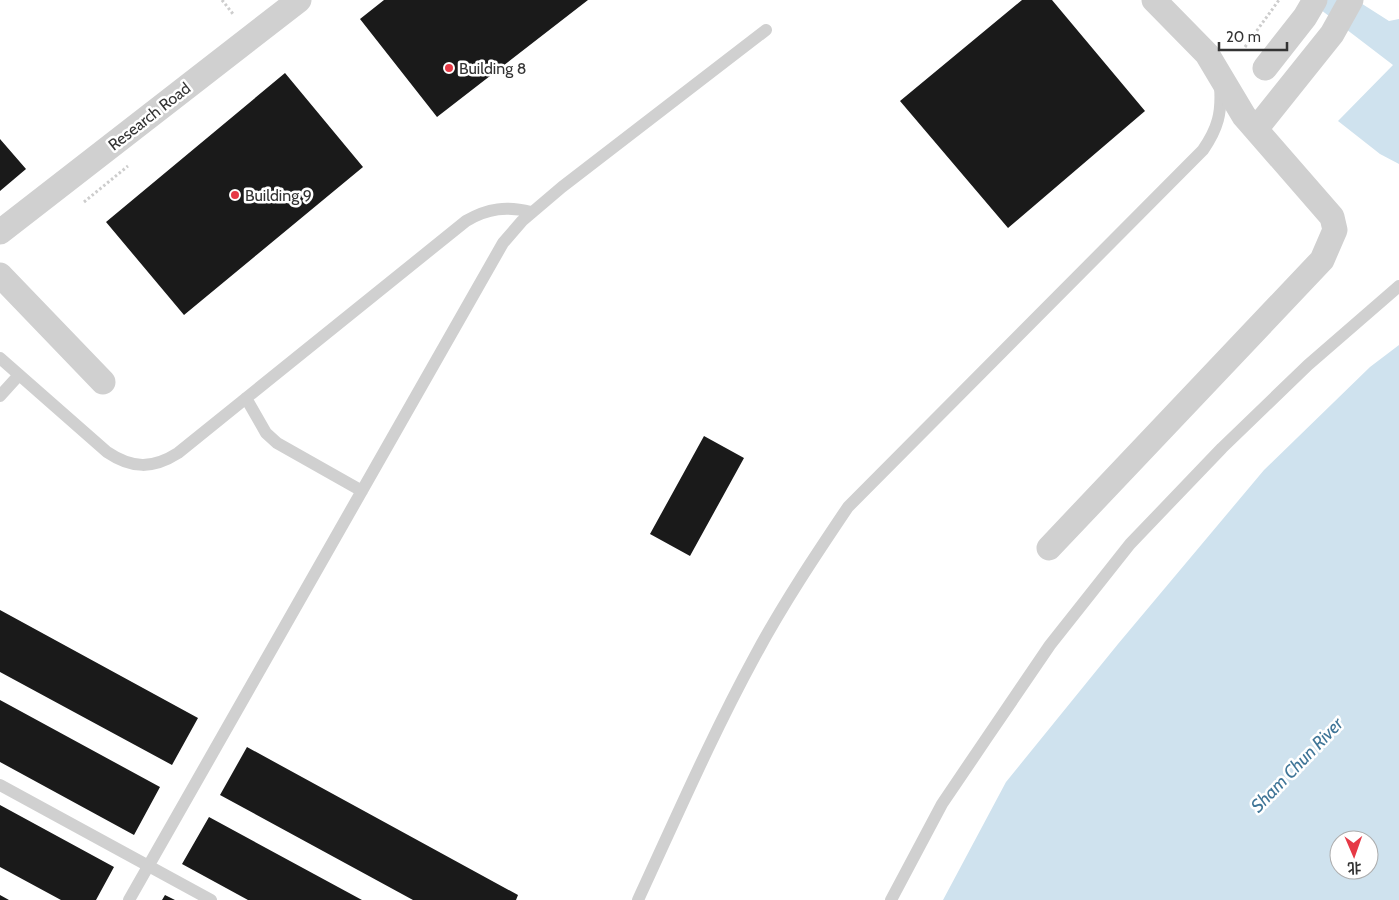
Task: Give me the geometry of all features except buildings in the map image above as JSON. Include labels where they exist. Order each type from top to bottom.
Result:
[{"type":"street","name":"Research Road","points":[[0,232],[299,0]]},
{"type":"street","points":[[1049,548],[1322,260],[1335,230],[1332,217],[1244,116],[1207,54],[1154,0]]},
{"type":"street","points":[[1266,68],[1305,17],[1314,0]]},
{"type":"street","points":[[1256,130],[1332,34],[1351,0]]},
{"type":"street","points":[[0,275],[103,382]]},
{"type":"lane","points":[[129,900],[503,243],[531,212],[766,30]]},
{"type":"lane","points":[[638,900],[728,707],[755,656],[815,555],[848,508],[1203,150],[1213,136],[1219,120],[1222,102],[1216,69],[1207,54]]},
{"type":"lane","points":[[0,358],[107,452],[124,462],[143,466],[156,464],[168,459],[246,398],[466,221],[478,214],[491,210],[518,209],[531,212]]},
{"type":"lane","points":[[891,900],[942,804],[986,738],[1050,645],[1130,544],[1222,448],[1308,365],[1399,286]]},
{"type":"lane","points":[[0,396],[19,375]]},
{"type":"lane","points":[[246,398],[266,433],[277,443],[362,491]]},
{"type":"lane","points":[[0,785],[211,900]]},
{"type":"path","points":[[222,0],[233,14]]},
{"type":"path","points":[[1245,47],[1279,0]]},
{"type":"path","points":[[84,202],[130,164]]},
{"type":"water","points":[[1308,0],[1356,0],[1389,21],[1399,19],[1399,164],[1380,154],[1338,121],[1393,65]]},
{"type":"water","name":"Sham Chun River","points":[[1399,345],[1399,900],[943,900],[1006,782],[1118,644],[1264,470],[1370,367]]},
{"type":"place","name":"Building 8","points":[[449,68]]},
{"type":"place","name":"Building 9","points":[[235,195]]}]
